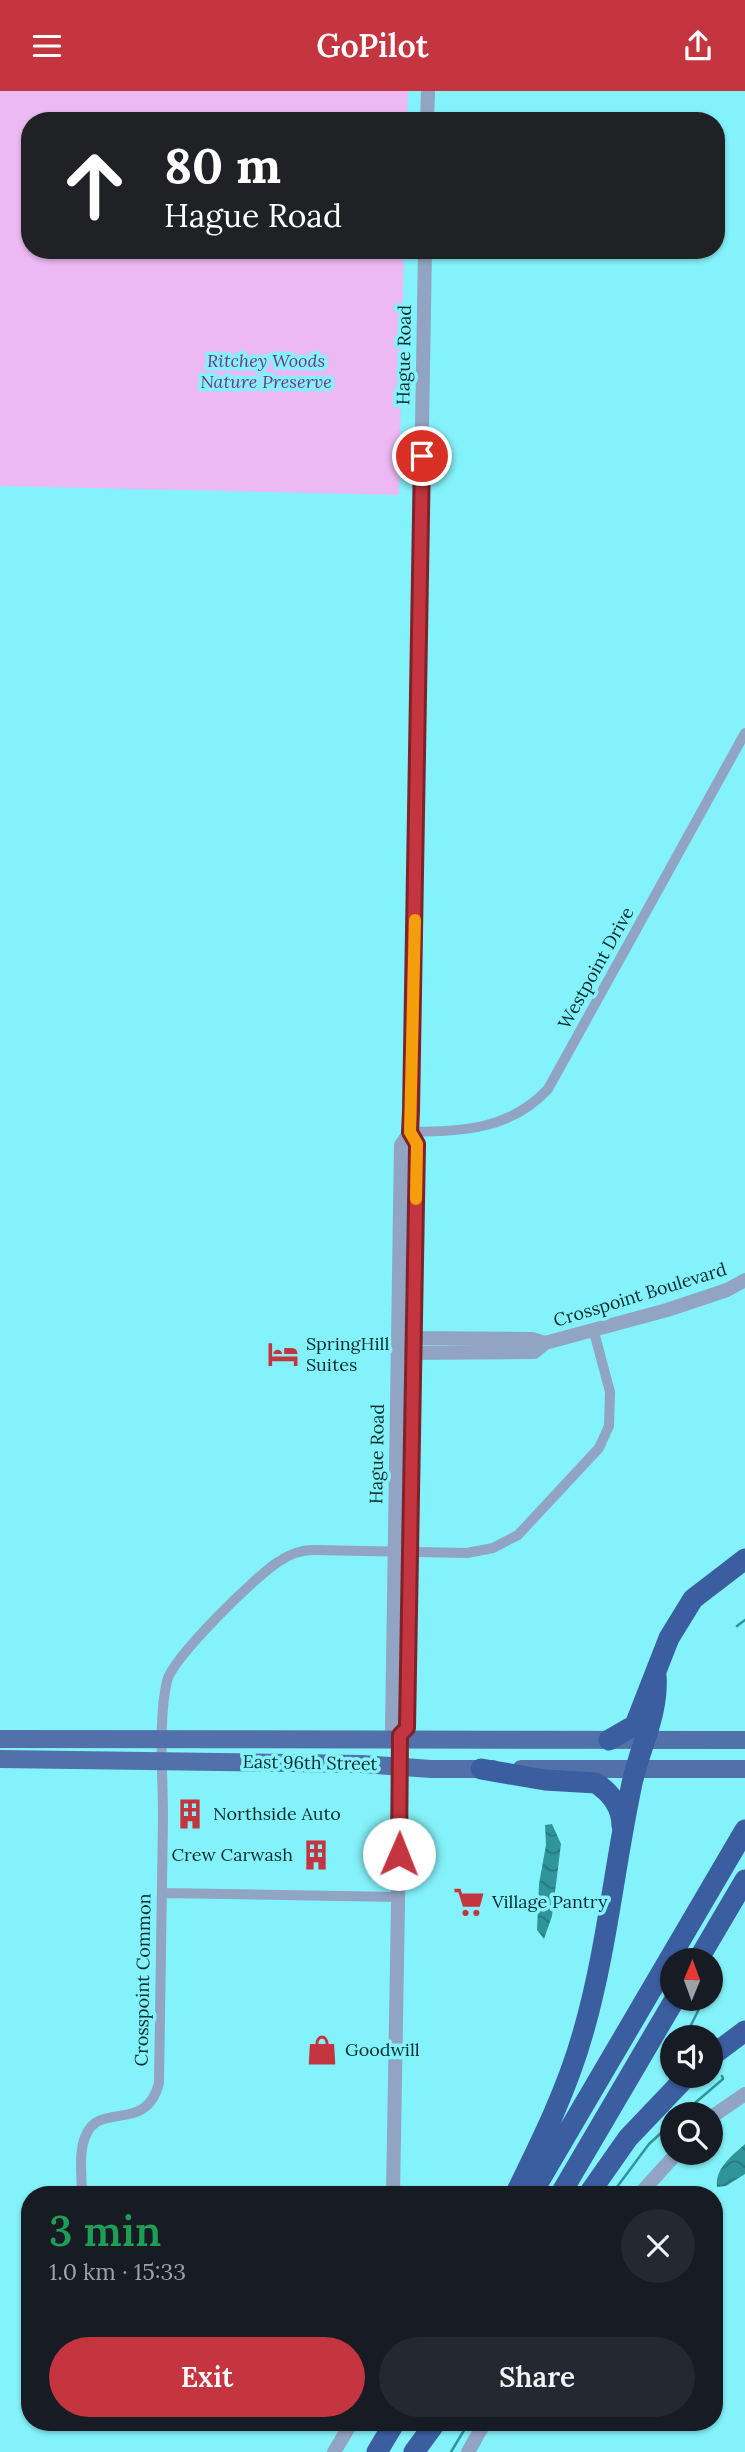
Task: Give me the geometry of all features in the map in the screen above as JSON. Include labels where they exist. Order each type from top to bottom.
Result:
[{"type":"highway","points":[[609,1740],[635,1725],[669,1639],[693,1599],[745,1559]]},
{"type":"highway","points":[[519,2186],[558,2104],[581,2040],[595,1983],[635,1769],[646,1739],[657,1692],[656,1675]]},
{"type":"highway","points":[[481,1769],[545,1780],[596,1783],[618,1807],[622,1817],[621,1835]]},
{"type":"highway","points":[[536,2186],[745,1830]]},
{"type":"highway","points":[[705,1948],[745,1880]]},
{"type":"highway","points":[[566,2186],[668,2011]]},
{"type":"highway","points":[[723,2047],[745,2031]]},
{"type":"highway","points":[[594,2186],[628,2138],[676,2088]]},
{"type":"highway","points":[[377,2452],[390,2431]]},
{"type":"highway","points":[[413,2452],[424,2431]]},
{"type":"highway","points":[[413,2452],[429,2431]]},
{"type":"main road","name":"East 96th Street","points":[[0,1739],[400,1737],[745,1740]]},
{"type":"main road","points":[[4,1759],[13,1749],[51,1746],[69,1740]]},
{"type":"main road","name":"East 96th Street","points":[[4,1759],[400,1765],[431,1769],[745,1769]]},
{"type":"street","points":[[427,112],[428,91]]},
{"type":"street","name":"Hague Road","points":[[410,1132],[401,1145],[393,1729],[400,1737],[407,1728],[414,1353],[417,1144],[410,1132],[425,259]]},
{"type":"street","name":"Westpoint Drive","points":[[410,1132],[479,1129],[496,1124],[526,1110],[548,1089],[740,753],[745,733]]},
{"type":"street","name":"Crosspoint Boulevard","points":[[398,1353],[534,1352],[545,1343],[594,1332],[713,1295],[745,1280]]},
{"type":"street","name":"Crosspoint Common","points":[[82,2186],[82,2153],[90,2128],[103,2119],[139,2113],[150,2103],[159,2083],[163,1761],[166,1695],[171,1669],[188,1646],[277,1562],[307,1550],[474,1552],[511,1540],[522,1532],[599,1448],[609,1426],[610,1392],[594,1332]]},
{"type":"street","name":"Crosspoint Boulevard","points":[[398,1338],[531,1339],[545,1343]]},
{"type":"street","points":[[393,2186],[400,1737]]},
{"type":"street","points":[[162,1893],[398,1897]]},
{"type":"street","points":[[723,2109],[745,2095]]},
{"type":"street","points":[[647,2186],[666,2165]]},
{"type":"street","points":[[334,2452],[347,2431]]},
{"type":"street","points":[[468,2452],[480,2431]]},
{"type":"green space","name":"Ritchey Woods Nature Preserve","points":[[0,91],[408,91],[407,112],[21,112],[21,259],[404,259],[399,495],[0,486]]},
{"type":"water","points":[[552,1824],[561,1844],[552,1916],[544,1939],[537,1930],[539,1884],[546,1845],[545,1825]]},
{"type":"water","points":[[745,2144],[745,2174],[726,2186],[717,2186],[719,2174],[730,2158]]},
{"type":"waterway","points":[[737,1626],[745,1620]]},
{"type":"waterway","points":[[691,2025],[698,2011]]},
{"type":"waterway","points":[[696,2102],[712,2088]]},
{"type":"waterway","points":[[618,2186],[649,2144],[660,2134]]},
{"type":"waterway","points":[[451,2452],[464,2431]]},
{"type":"slow traffic","points":[[415,920],[410,1132],[417,1144],[416,1199]]},
{"type":"place","name":"SpringHill Suites","points":[[283,1354]]},
{"type":"place","name":"Northside Auto","points":[[190,1814]]},
{"type":"place","name":"Crew Carwash","points":[[316,1855]]},
{"type":"place","name":"Village Pantry","points":[[469,1902]]},
{"type":"place","name":"Goodwill","points":[[322,2050]]},
{"type":"route","points":[[399,1854],[400,1735],[407,1728],[417,1144],[410,1132],[422,456]]}]
